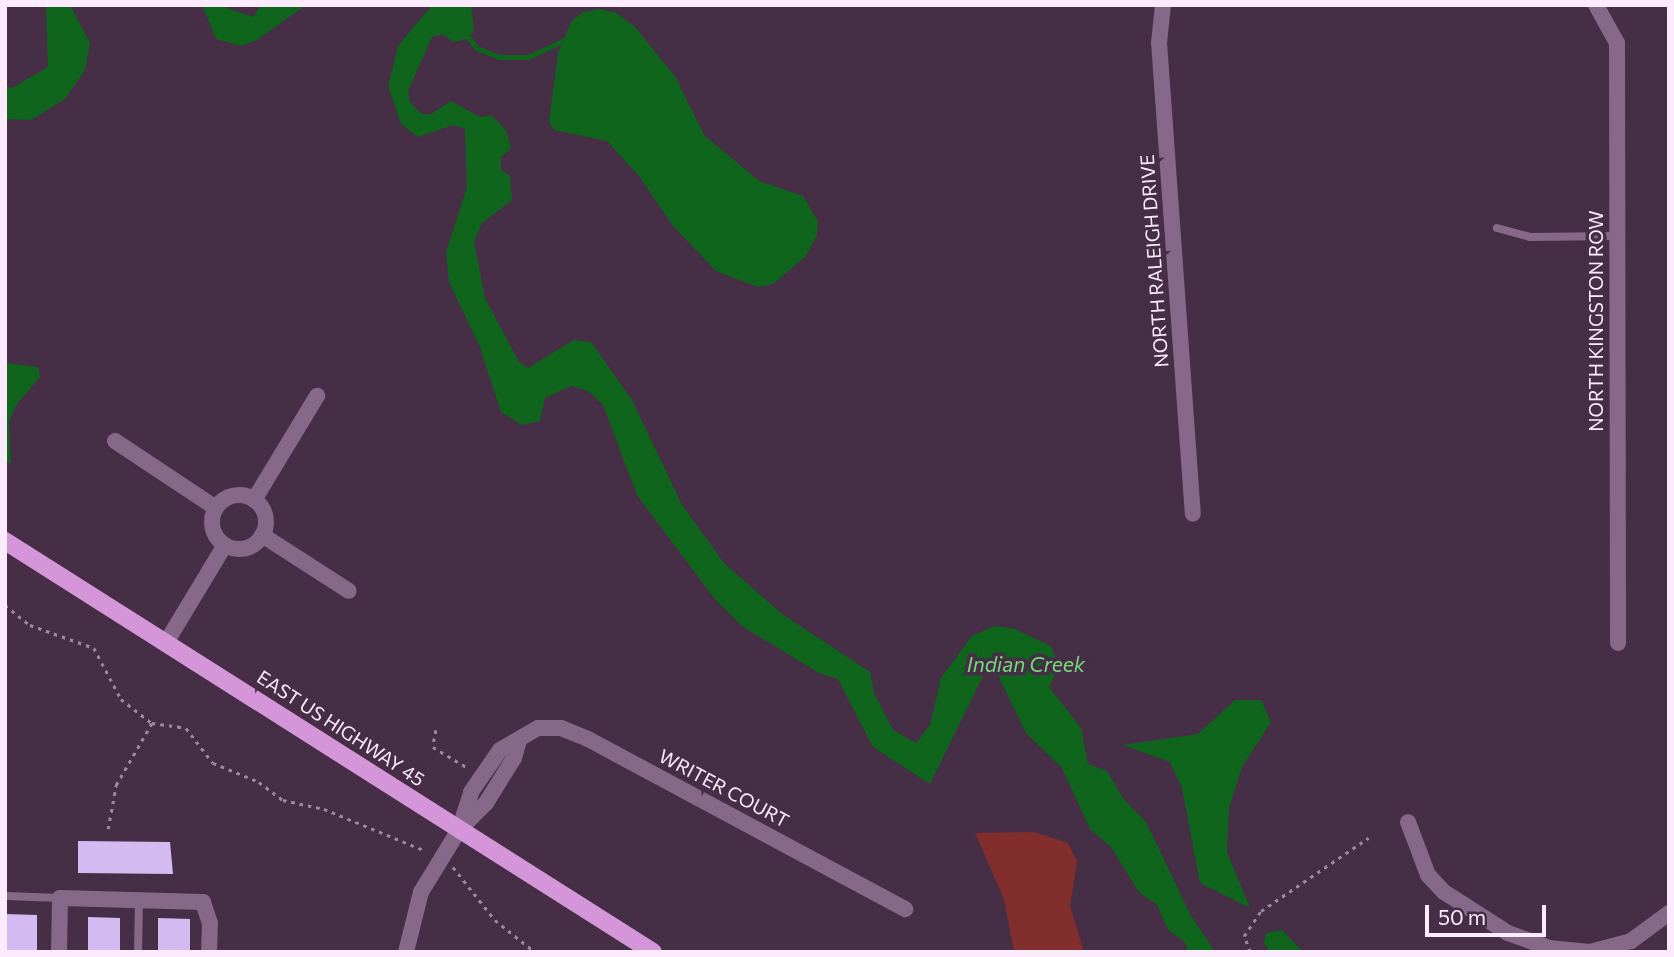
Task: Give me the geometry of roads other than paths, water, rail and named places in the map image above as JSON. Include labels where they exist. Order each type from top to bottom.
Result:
[{"type":"main road","name":"EAST US HIGHWAY 45","points":[[5,541],[167,641],[653,952]]},
{"type":"street","name":"NORTH RALEIGH DRIVE","points":[[1163,5],[1159,41],[1193,513]]},
{"type":"street","name":"NORTH KINGSTON ROW","points":[[1596,5],[1616,43],[1618,643]]},
{"type":"street","points":[[254,500],[317,396]]},
{"type":"street","points":[[115,441],[216,508]]},
{"type":"street","points":[[231,496],[254,500],[266,517],[262,536],[250,546],[225,545],[214,532],[216,508],[231,496]]},
{"type":"street","points":[[262,536],[349,591]]},
{"type":"street","points":[[167,641],[225,545]]},
{"type":"street","name":"WRITER COURT","points":[[406,952],[421,892],[460,830],[486,803],[519,740],[538,728],[561,728],[588,738],[905,909]]},
{"type":"street","points":[[1408,822],[1428,875],[1444,892],[1508,933],[1549,948],[1590,951],[1635,947],[1669,914]]},
{"type":"street","points":[[59,952],[60,898],[203,902],[210,923],[209,952]]},
{"type":"lane","points":[[1497,228],[1530,237],[1617,236]]},
{"type":"lane","points":[[5,896],[60,898]]},
{"type":"lane","points":[[138,952],[139,900]]},
{"type":"water","points":[[46,5],[70,5],[90,43],[85,70],[65,99],[31,120],[5,119],[5,86],[12,88],[48,67]]},
{"type":"water","points":[[202,5],[219,5],[253,17],[261,5],[306,5],[257,40],[241,46],[216,39]]},
{"type":"water","name":"Indian Creek","points":[[432,5],[471,5],[474,31],[467,39],[453,42],[443,34],[432,37],[408,91],[410,102],[422,114],[431,114],[451,101],[480,117],[491,115],[506,130],[511,148],[501,157],[501,170],[510,176],[512,200],[482,223],[474,242],[485,298],[519,362],[528,368],[574,340],[591,342],[632,400],[682,505],[724,563],[782,614],[870,672],[874,693],[893,730],[916,743],[930,725],[941,678],[972,636],[995,626],[1015,629],[1051,646],[1059,668],[1049,687],[1081,728],[1088,764],[1107,771],[1123,798],[1146,822],[1190,914],[1215,952],[1188,952],[1185,942],[1168,930],[1157,905],[1139,892],[1111,847],[1090,829],[1062,768],[1026,733],[998,675],[984,674],[930,784],[873,747],[838,679],[819,673],[742,626],[714,598],[637,495],[603,405],[588,391],[571,386],[545,398],[540,421],[522,425],[501,412],[480,347],[449,282],[446,252],[467,187],[465,129],[453,125],[418,137],[401,124],[388,86],[398,46]]},
{"type":"water","points":[[599,9],[617,13],[636,28],[676,78],[704,135],[759,181],[803,196],[818,221],[817,235],[806,256],[773,284],[758,287],[716,271],[673,226],[639,176],[607,141],[554,130],[549,122],[558,53],[571,22],[583,12]]},
{"type":"water","points":[[5,363],[38,367],[40,377],[16,405],[9,422],[11,464],[5,460]]},
{"type":"water","points":[[1235,700],[1261,700],[1271,722],[1242,767],[1229,808],[1227,852],[1250,908],[1200,883],[1182,788],[1170,762],[1123,745],[1198,734]]},
{"type":"water","points":[[1282,930],[1303,952],[1270,952],[1264,943],[1266,933]]},
{"type":"waterway","points":[[468,37],[477,48],[499,57],[528,57],[563,41]]}]
